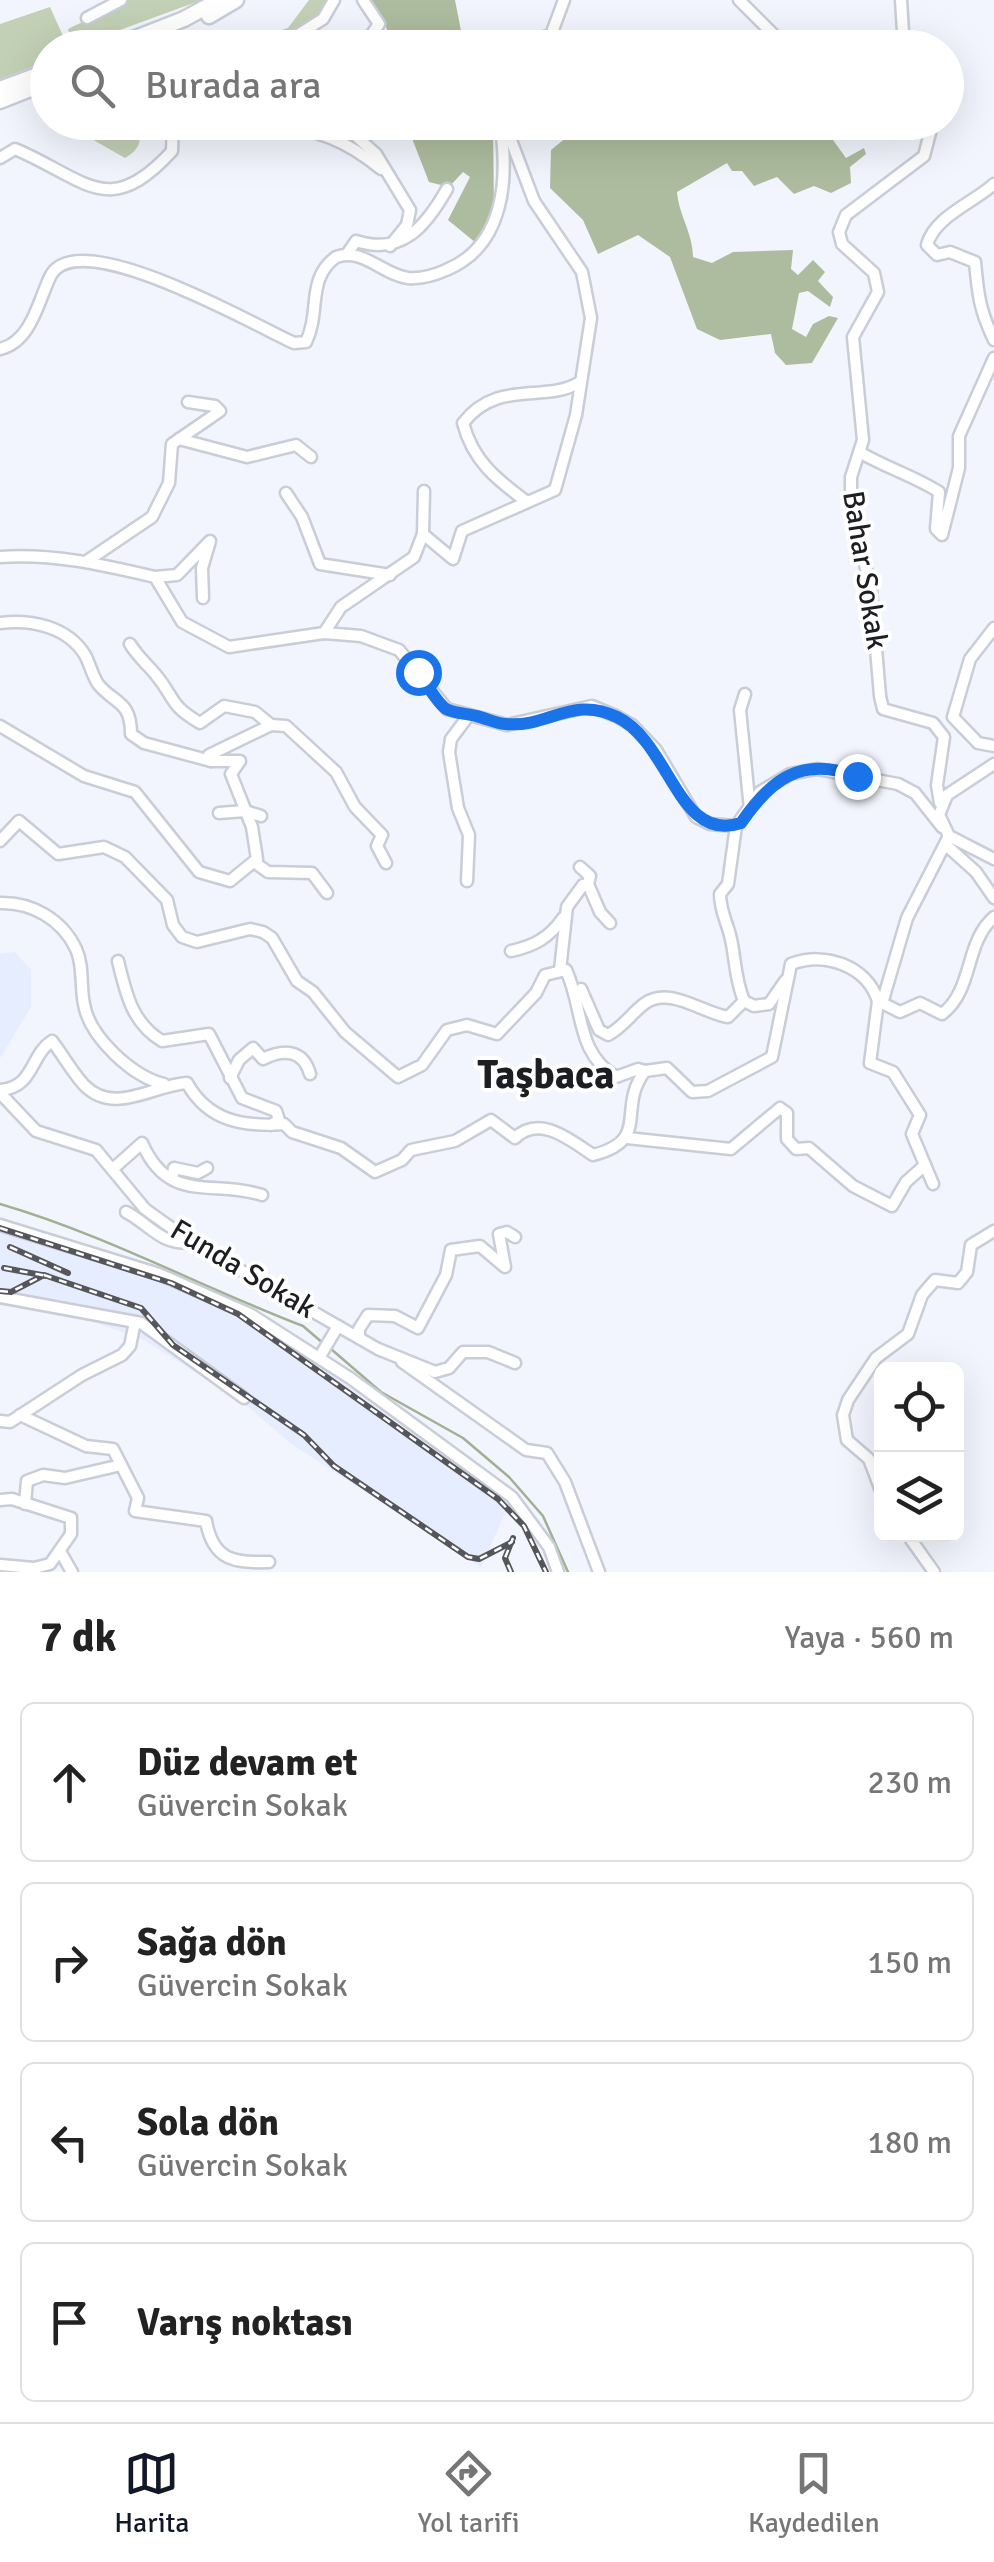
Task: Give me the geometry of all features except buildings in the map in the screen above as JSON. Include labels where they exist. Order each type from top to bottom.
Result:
[{"type":"highway","points":[[156,30],[219,0]]},
{"type":"highway","points":[[173,30],[236,0]]},
{"type":"highway","points":[[0,89],[30,78]]},
{"type":"highway","points":[[0,101],[30,89]]},
{"type":"street","points":[[87,18],[121,0]]},
{"type":"street","points":[[306,30],[324,19],[334,0]]},
{"type":"street","points":[[363,0],[379,24],[375,30]]},
{"type":"street","points":[[553,30],[564,0]]},
{"type":"street","points":[[739,0],[769,30]]},
{"type":"street","points":[[901,0],[903,30]]},
{"type":"street","points":[[0,158],[15,149],[106,192],[132,186],[165,160],[172,151],[172,140]]},
{"type":"street","points":[[339,140],[382,169]]},
{"type":"street","points":[[363,140],[410,210],[407,224],[390,246]]},
{"type":"street","points":[[347,254],[410,278],[435,274],[468,258],[487,236],[502,202],[502,140]]},
{"type":"street","points":[[423,534],[453,559],[462,531],[555,490],[580,382],[591,318],[582,272],[534,201],[509,140]]},
{"type":"street","name":"Bahar Sokak","points":[[928,140],[924,156],[846,216],[839,232],[842,244],[874,272],[878,292],[853,338],[861,453],[851,477],[850,506],[871,589],[883,709],[933,723],[942,734]]},
{"type":"street","points":[[994,184],[970,206],[941,221],[930,232],[927,245],[937,256],[950,252],[975,262],[977,304],[990,323],[994,340]]},
{"type":"street","points":[[0,350],[20,339],[54,266],[66,259],[96,260],[179,287],[294,343],[306,342],[315,321],[318,276],[328,263],[347,254],[356,242],[390,246],[410,237],[432,216],[448,190]]},
{"type":"street","points":[[861,453],[939,492],[936,529],[942,535],[959,468],[959,436],[994,358]]},
{"type":"street","points":[[526,502],[488,473],[468,442],[463,423],[474,408],[502,397],[549,388],[567,390],[580,382]]},
{"type":"street","points":[[87,561],[152,517],[169,483],[172,444],[220,411],[215,406],[188,402]]},
{"type":"street","points":[[179,439],[247,457],[296,446],[311,457]]},
{"type":"street","points":[[324,632],[342,607],[414,557],[423,534],[424,491]]},
{"type":"street","points":[[286,494],[302,517],[320,564],[390,575]]},
{"type":"street","points":[[0,556],[30,554],[87,561],[154,577],[177,575],[210,541],[202,568],[203,598]]},
{"type":"street","points":[[154,577],[182,622],[229,647],[324,632],[360,636],[399,650],[446,709],[507,724],[592,706],[604,711],[632,724],[656,750],[696,817],[710,824],[736,826]]},
{"type":"street","points":[[0,623],[28,619],[74,642],[101,688],[118,697],[131,718],[132,734],[144,744],[211,761],[240,761],[230,774],[252,826],[254,862]]},
{"type":"street","points":[[878,1001],[883,1000],[907,918],[946,836],[937,785],[942,734],[953,717],[970,659],[994,628]]},
{"type":"street","points":[[130,644],[142,663],[157,676],[166,696],[200,723],[224,706],[255,712],[271,726]]},
{"type":"street","points":[[744,694],[740,710],[750,810]]},
{"type":"street","points":[[467,881],[469,835],[458,808],[448,752],[450,739],[469,714]]},
{"type":"street","points":[[953,717],[978,743],[994,746]]},
{"type":"street","points":[[0,726],[68,768],[135,792],[200,872],[230,881],[254,862]]},
{"type":"street","points":[[211,761],[209,755],[223,747],[271,726],[286,726],[336,772],[356,807],[382,835],[377,846],[386,863]]},
{"type":"street","points":[[940,803],[994,764]]},
{"type":"street","points":[[933,1184],[912,1134],[920,1115],[894,1072],[870,1062],[878,1001],[869,980],[847,965],[799,962],[791,964],[769,1004],[754,1006],[744,1001],[730,963],[729,929],[720,911],[720,894],[728,884],[736,826],[760,792],[790,774],[838,770],[898,784],[915,792],[994,898]]},
{"type":"street","points":[[219,813],[245,811],[261,816]]},
{"type":"street","points":[[0,841],[19,821],[58,854],[104,848],[125,857],[167,900],[173,925],[182,937],[196,942],[250,930],[263,932],[272,938],[297,982],[313,992],[345,1032],[398,1076],[422,1065],[447,1030],[467,1026],[496,1034],[536,993],[545,975],[563,970]]},
{"type":"street","points":[[946,836],[994,858]]},
{"type":"street","points":[[254,862],[268,872],[312,873],[327,892]]},
{"type":"street","points":[[511,951],[532,946],[552,933],[588,884],[590,876],[580,867]]},
{"type":"street","points":[[588,884],[600,912],[610,923]]},
{"type":"street","points":[[0,903],[22,902],[44,913],[76,948],[84,1008],[115,1056],[129,1070],[165,1084]]},
{"type":"street","points":[[566,914],[563,970],[578,994],[582,1036],[594,1059],[616,1078],[638,1068],[667,1068],[692,1092],[708,1091],[725,1079],[756,1069],[772,1057],[778,1042],[787,1000],[785,980]]},
{"type":"street","points":[[878,1001],[900,1012],[920,1003],[942,1014],[954,1005],[977,940],[994,917]]},
{"type":"street","points":[[118,961],[126,993],[146,1032],[162,1042],[209,1034],[222,1052],[230,1079],[242,1098],[276,1112],[279,1120],[271,1125]]},
{"type":"street","points":[[563,970],[580,987],[599,1030],[608,1035],[653,999],[675,996],[700,1012],[728,1017],[744,1001]]},
{"type":"street","points":[[0,1091],[12,1089],[33,1073],[45,1044],[52,1041],[84,1085],[101,1098],[118,1100],[165,1084],[188,1083],[198,1102],[213,1114],[254,1127],[284,1124],[292,1132],[341,1148],[375,1172],[402,1160],[411,1150],[455,1141],[490,1120],[515,1138],[535,1128],[549,1129],[593,1155],[616,1149],[632,1129],[630,1094],[645,1071]]},
{"type":"street","points":[[230,1079],[239,1060],[253,1048],[263,1059],[279,1051],[296,1054],[307,1062],[310,1074]]},
{"type":"street","name":"Funda Sokak","points":[[0,1091],[36,1131],[96,1150],[145,1209],[192,1242],[359,1338],[435,1372],[449,1368],[463,1352],[488,1352],[515,1363]]},
{"type":"street","points":[[627,1138],[731,1149],[780,1108],[788,1113],[787,1140],[796,1150],[809,1148],[853,1186],[892,1206],[906,1182],[925,1165]]},
{"type":"street","points":[[114,1167],[142,1142],[148,1155],[172,1179],[196,1190],[238,1184],[262,1194]]},
{"type":"street","points":[[172,1179],[174,1168],[198,1173],[207,1168]]},
{"type":"street","points":[[126,1212],[153,1234],[179,1244],[192,1242]]},
{"type":"street","points":[[0,1225],[159,1274],[324,1350],[512,1497],[549,1548],[558,1572]]},
{"type":"street","points":[[874,1472],[869,1459],[847,1440],[843,1415],[876,1358],[908,1334],[922,1295],[935,1280],[958,1282],[967,1272],[971,1245],[994,1231]]},
{"type":"street","points":[[359,1338],[359,1329],[368,1315],[395,1316],[418,1328],[446,1276],[451,1250],[480,1246],[505,1267],[500,1234],[506,1232],[514,1237]]},
{"type":"street","points":[[0,1297],[134,1322],[244,1398]]},
{"type":"street","points":[[0,1421],[20,1415],[82,1374],[122,1356],[130,1346],[134,1322]]},
{"type":"street","points":[[324,1350],[338,1326]]},
{"type":"street","points":[[390,1353],[526,1450],[547,1452],[565,1482],[599,1572]]},
{"type":"street","points":[[20,1415],[86,1446],[112,1450],[138,1498],[135,1511],[206,1521],[213,1547],[227,1558],[256,1564],[269,1562]]},
{"type":"street","points":[[25,1504],[26,1480],[43,1474],[66,1478],[121,1465]]},
{"type":"street","points":[[0,1500],[71,1518],[71,1534],[61,1554],[50,1564],[34,1568],[0,1564]]},
{"type":"street","points":[[913,1542],[934,1572]]},
{"type":"street","points":[[61,1554],[72,1572]]},
{"type":"shaded area","points":[[15,952],[31,970],[31,1007],[0,1058],[0,954]]},
{"type":"shaded area","points":[[0,1230],[183,1287],[248,1314],[509,1504],[481,1567],[290,1443],[244,1403],[142,1339],[42,1304],[0,1301]]},
{"type":"green space","points":[[128,0],[202,0],[120,30],[68,29]]},
{"type":"green space","points":[[309,0],[327,0],[310,24],[301,30],[282,30],[288,28]]},
{"type":"green space","points":[[368,0],[455,0],[461,30],[387,29]]},
{"type":"green space","points":[[50,7],[60,30],[30,30],[30,68],[0,79],[0,24]]},
{"type":"green space","points":[[94,140],[140,140],[125,158]]},
{"type":"green space","points":[[413,140],[493,140],[494,211],[476,243],[448,220],[470,177],[463,172],[449,187],[429,182]]},
{"type":"green space","points":[[563,140],[833,140],[846,158],[864,148],[866,154],[850,167],[851,183],[831,193],[814,186],[794,194],[777,177],[754,186],[742,171],[732,171],[727,163],[677,192],[693,257],[712,263],[733,252],[793,250],[791,269],[798,275],[813,260],[825,272],[818,281],[833,297],[830,307],[808,291],[799,293],[792,329],[806,337],[813,324],[829,316],[838,318],[812,363],[786,365],[775,353],[771,334],[720,340],[697,329],[670,257],[638,235],[598,254],[583,220],[550,188],[551,150]]},
{"type":"waterway","points":[[0,1204],[116,1246],[303,1326],[324,1344]]},
{"type":"waterway","points":[[331,1349],[381,1392],[463,1438],[509,1477],[543,1516],[568,1572]]},
{"type":"railway","points":[[0,1228],[171,1283],[238,1314],[498,1499],[524,1526],[546,1572]]},
{"type":"railway","points":[[10,1247],[68,1273]]},
{"type":"railway","points":[[4,1268],[47,1276]]},
{"type":"railway","points":[[0,1291],[11,1292],[44,1275],[141,1308],[173,1345],[304,1435],[334,1466],[468,1557],[479,1559],[512,1542]]},
{"type":"railway","points":[[511,1572],[505,1558],[513,1538]]},
{"type":"district","name":"Taşbaca","points":[[546,1075]]},
{"type":"route","points":[[418,672],[446,709],[507,724],[592,706],[632,724],[656,750],[696,817],[710,824],[741,823],[760,792],[790,774],[817,769],[857,776]]}]
